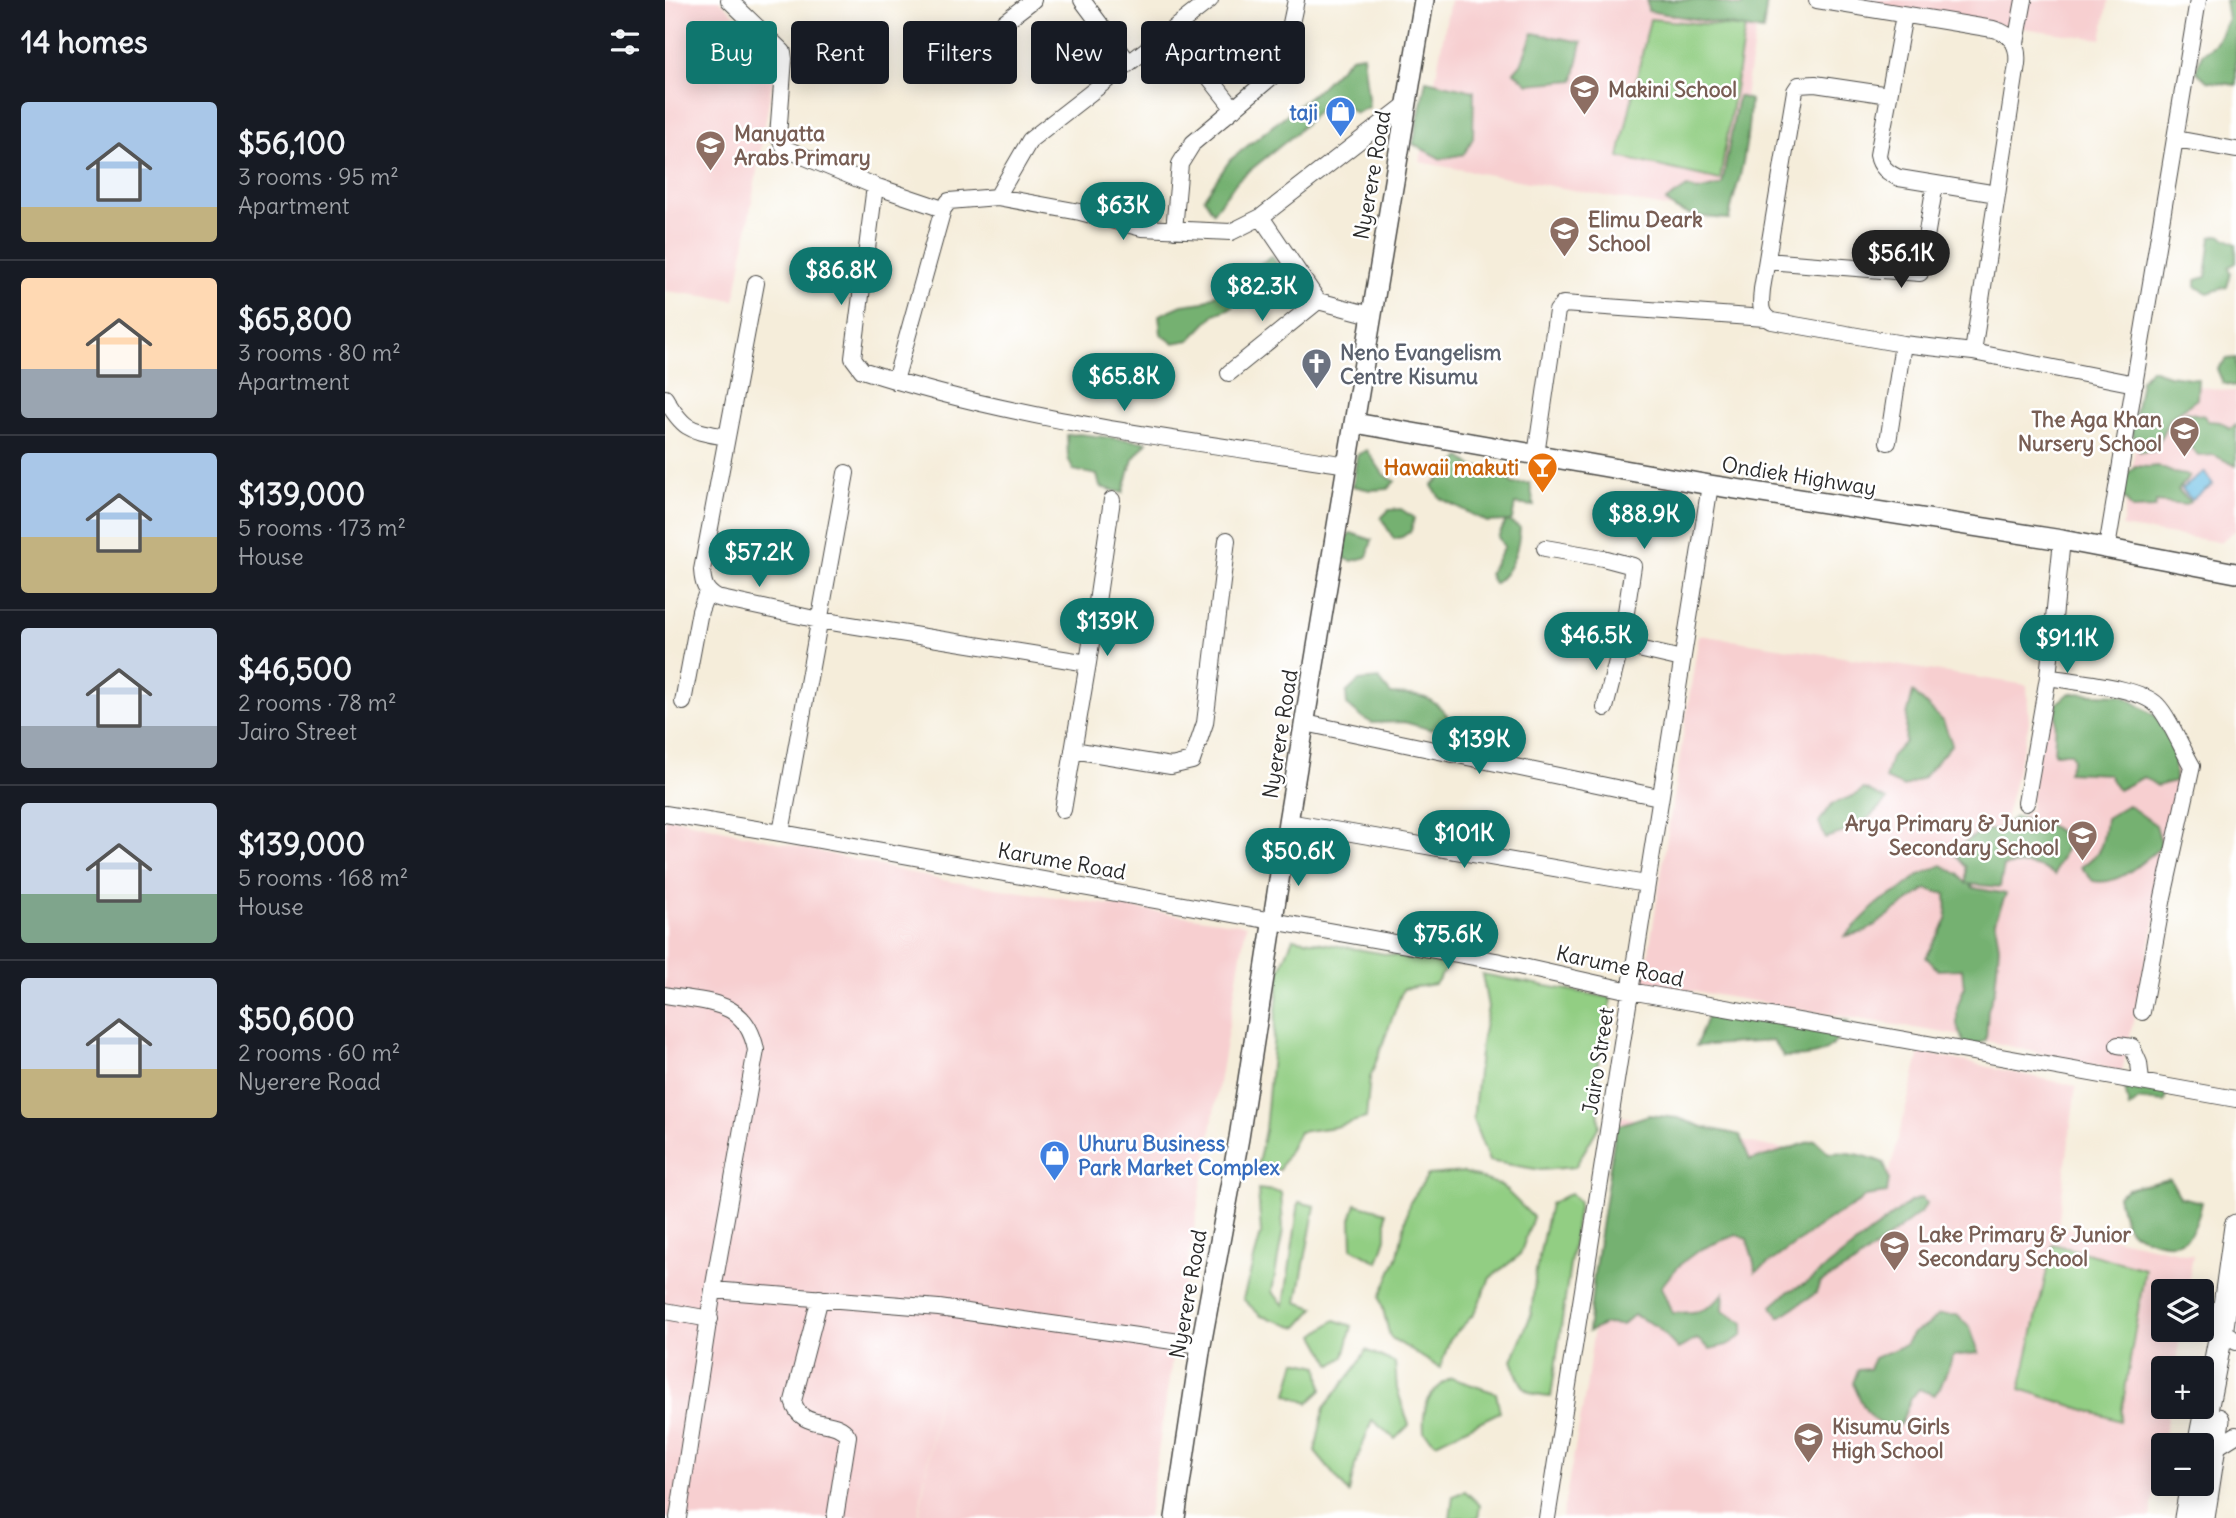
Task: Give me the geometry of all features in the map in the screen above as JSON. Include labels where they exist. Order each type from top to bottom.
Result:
[{"type":"highway","points":[[2209,1433],[2236,1226]]},
{"type":"highway","points":[[2210,1433],[2233,1339],[2236,1307]]},
{"type":"highway","points":[[2186,1518],[2191,1496]]},
{"type":"highway","points":[[2203,1518],[2204,1496]]},
{"type":"main road","name":"Nyerere Road","points":[[1175,1518],[1202,1345],[1240,1138],[1288,822],[1424,0]]},
{"type":"main road","name":"Ondiek Highway","points":[[1355,423],[1710,485],[2062,540],[2236,573]]},
{"type":"street","points":[[729,0],[783,52],[779,136],[786,149],[875,186],[943,209]]},
{"type":"street","points":[[1006,21],[1034,0]]},
{"type":"street","points":[[1082,0],[1129,63]]},
{"type":"street","points":[[1183,21],[1210,0]]},
{"type":"street","points":[[1174,230],[1180,164],[1185,153],[1193,143],[1268,81],[1279,68],[1297,0]]},
{"type":"street","points":[[1817,0],[1999,31],[2016,43]]},
{"type":"street","points":[[1973,352],[2017,64],[2016,43],[2024,0]]},
{"type":"street","points":[[2107,548],[2198,0]]},
{"type":"street","points":[[1904,15],[1878,155],[1879,163],[1887,172],[1899,178],[1997,194]]},
{"type":"street","points":[[997,197],[1030,140],[1141,54]]},
{"type":"street","points":[[1214,84],[1234,109]]},
{"type":"street","points":[[1765,318],[1761,310],[1767,261],[1795,91],[1799,85],[1815,84],[1889,95]]},
{"type":"street","points":[[895,381],[946,203],[953,200],[997,197],[1080,212],[1142,228],[1231,232],[1261,217],[1408,103]]},
{"type":"street","points":[[2176,139],[2236,150]]},
{"type":"street","points":[[1767,261],[1920,273],[1935,184]]},
{"type":"street","points":[[875,186],[853,358],[862,370],[950,397],[1079,425],[1347,465]]},
{"type":"street","points":[[1261,217],[1318,301],[1371,315]]},
{"type":"street","points":[[756,283],[702,570],[702,581],[707,592],[717,598],[819,620],[1088,663]]},
{"type":"street","points":[[1229,373],[1318,301]]},
{"type":"street","points":[[1536,455],[1557,312],[1563,304],[1765,318],[1903,344],[1973,352],[2135,384]]},
{"type":"street","points":[[1888,442],[1903,344]]},
{"type":"street","points":[[665,398],[677,419],[686,427],[726,437]]},
{"type":"street","points":[[781,833],[846,473]]},
{"type":"street","name":"Jairo Street","points":[[1548,1518],[1710,485]]},
{"type":"street","points":[[1063,810],[1112,500]]},
{"type":"street","points":[[1073,750],[1171,766],[1192,761],[1205,723],[1227,540]]},
{"type":"street","points":[[2026,803],[2048,677],[2062,540]]},
{"type":"street","points":[[1545,548],[1633,566],[1621,645],[1605,708]]},
{"type":"street","points":[[683,702],[700,611],[707,592]]},
{"type":"street","points":[[1621,645],[1682,659]]},
{"type":"street","points":[[2048,677],[2132,692],[2150,699],[2159,706],[2192,766],[2163,897],[2142,1012]]},
{"type":"street","points":[[1305,723],[1660,797]]},
{"type":"street","name":"Karume Road","points":[[665,814],[1496,961],[1629,991],[2236,1099]]},
{"type":"street","points":[[1288,822],[1646,884]]},
{"type":"street","points":[[665,995],[728,1008],[743,1019],[753,1033],[756,1050],[713,1290],[678,1518]]},
{"type":"street","points":[[2118,1045],[2131,1047],[2139,1063],[2141,1081]]},
{"type":"street","points":[[713,1290],[946,1309],[1202,1345]]},
{"type":"street","points":[[820,1298],[793,1401],[796,1411],[803,1418],[838,1428],[848,1436],[835,1518]]},
{"type":"street","points":[[665,1311],[710,1319]]},
{"type":"street","points":[[2214,1444],[2236,1435]]},
{"type":"shaded area","name":"Manyatta Arabs Primary","points":[[665,0],[719,0],[742,21],[686,21],[686,84],[772,84],[735,300],[665,291]]},
{"type":"shaded area","name":"Makini School","points":[[1450,0],[1761,0],[1725,218],[1420,162]]},
{"type":"shaded area","points":[[1823,0],[2109,0],[2101,39]]},
{"type":"shaded area","name":"The Aga Khan Nursery School","points":[[2147,378],[2236,392],[2236,530],[2220,542],[2122,527]]},
{"type":"shaded area","points":[[1699,635],[2027,685],[2029,723],[2002,832],[2030,809],[2042,724],[2086,699],[2162,742],[2187,775],[2122,1072],[1974,1038],[1644,983]]},
{"type":"shaded area","points":[[665,816],[941,880],[1246,925],[1175,1340],[1148,1518],[919,1518],[954,1300],[918,1518],[665,1518]]},
{"type":"shaded area","name":"Lake Primary & Junior Secondary School","points":[[1920,1052],[2076,1086],[2058,1226],[2193,1255],[2189,1279],[2151,1279],[2151,1342],[2179,1342],[2177,1356],[2151,1356],[2151,1419],[2167,1419],[2165,1433],[2151,1433],[2151,1496],[2154,1496],[2150,1518],[1562,1518],[1586,1389],[1621,1116],[1890,1171]]},
{"type":"green space","points":[[1647,0],[1706,0],[1741,6],[1747,0],[1767,0],[1763,31],[1648,11]]},
{"type":"green space","points":[[2225,0],[2236,0],[2236,85],[2207,81],[2196,71],[2202,54],[2216,43],[2228,19]]},
{"type":"green space","points":[[1650,19],[1745,28],[1720,180],[1619,157]]},
{"type":"green space","points":[[1533,33],[1582,42],[1574,80],[1528,84],[1514,72],[1521,64]]},
{"type":"green space","points":[[1363,55],[1369,107],[1355,113],[1333,95],[1295,134],[1238,180],[1213,212],[1204,198],[1230,160],[1321,87],[1351,57]]},
{"type":"green space","points":[[1426,80],[1474,91],[1473,138],[1464,154],[1441,159],[1413,144]]},
{"type":"green space","points":[[1738,96],[1750,100],[1749,119],[1746,148],[1729,219],[1695,216],[1679,211],[1666,201],[1687,187],[1697,191],[1722,185]]},
{"type":"green space","points":[[2220,235],[2236,244],[2236,263],[2229,267],[2231,274],[2227,287],[2208,293],[2196,287],[2196,280],[2206,277],[2211,237]]},
{"type":"green space","points":[[1272,256],[1277,264],[1254,287],[1233,298],[1233,307],[1215,314],[1190,340],[1173,343],[1161,334],[1159,315],[1182,305],[1204,302]]},
{"type":"green space","points":[[2236,358],[2236,387],[2223,383],[2217,369],[2227,359]]},
{"type":"green space","points":[[2151,369],[2169,375],[2198,379],[2197,399],[2169,419],[2155,451],[2140,452],[2132,432],[2141,380]]},
{"type":"green space","points":[[2186,412],[2204,416],[2208,421],[2220,422],[2230,429],[2236,425],[2236,466],[2214,455],[2198,456],[2190,446],[2192,438],[2188,430],[2179,431],[2177,424]]},
{"type":"green space","points":[[1067,435],[1147,442],[1133,459],[1123,493],[1100,487],[1097,475],[1073,470],[1068,458]]},
{"type":"green space","points":[[1367,450],[1384,475],[1395,481],[1388,489],[1370,490],[1353,486],[1357,455]]},
{"type":"green space","points":[[1461,457],[1474,467],[1495,467],[1513,484],[1530,483],[1534,506],[1515,504],[1512,520],[1508,521],[1520,528],[1516,552],[1505,573],[1494,584],[1489,574],[1504,547],[1498,537],[1506,521],[1487,522],[1440,498],[1432,486]]},
{"type":"green space","points":[[2135,466],[2157,466],[2190,476],[2178,490],[2190,502],[2186,505],[2156,502],[2155,508],[2132,509],[2121,493],[2125,476]]},
{"type":"green space","points":[[1401,509],[1414,518],[1411,531],[1394,539],[1381,518],[1389,510]]},
{"type":"green space","points":[[1351,533],[1372,540],[1367,557],[1352,561],[1343,558],[1344,541]]},
{"type":"green space","points":[[1379,679],[1391,694],[1423,697],[1435,703],[1448,716],[1432,730],[1404,722],[1372,723],[1347,705],[1346,693],[1359,681]]},
{"type":"green space","points":[[1913,692],[1943,721],[1952,744],[1923,778],[1904,787],[1885,779],[1891,757],[1905,742],[1907,716]]},
{"type":"green space","points":[[2070,693],[2122,695],[2157,717],[2175,752],[2175,781],[2157,786],[2144,777],[2118,790],[2108,774],[2068,772],[2073,759],[2071,753],[2054,753],[2057,703]]},
{"type":"green space","points":[[1864,789],[1887,800],[1858,828],[1825,838],[1819,822],[1832,804]]},
{"type":"green space","points":[[2128,805],[2156,825],[2162,846],[2121,876],[2103,882],[2093,881],[2081,867],[2094,857],[2101,847],[2106,818]]},
{"type":"green space","points":[[2015,817],[2033,820],[2058,831],[2065,845],[2063,855],[2055,875],[2037,867],[2011,865],[2004,866],[2000,887],[1969,884],[1974,888],[2006,894],[1995,921],[1999,947],[1995,988],[1988,1010],[1986,1040],[1966,1050],[1957,1025],[1957,1008],[1964,987],[1962,969],[1938,970],[1926,957],[1947,920],[1946,894],[1926,889],[1865,932],[1845,936],[1880,901],[1899,891],[1919,875],[1942,865],[1958,874],[1966,883],[1966,867],[1955,855],[1964,843],[1983,830],[1997,830]]},
{"type":"green space","points":[[1293,938],[1449,965],[1435,984],[1403,989],[1370,1078],[1366,1118],[1335,1127],[1299,1132],[1279,1170],[1258,1164],[1265,1130],[1280,970]]},
{"type":"green space","points":[[1482,974],[1611,998],[1607,1037],[1597,1065],[1599,1126],[1575,1167],[1541,1170],[1489,1161],[1473,1120],[1488,1007]]},
{"type":"green space","points":[[1781,1011],[1849,1021],[1830,1047],[1808,1056],[1784,1057],[1773,1041],[1696,1046],[1709,1012],[1737,1018]]},
{"type":"green space","points":[[2135,1083],[2168,1091],[2165,1102],[2139,1100],[2129,1108],[2125,1088]]},
{"type":"green space","points":[[1649,1115],[1678,1118],[1740,1135],[1750,1160],[1815,1140],[1829,1153],[1850,1153],[1870,1158],[1884,1163],[1889,1179],[1887,1193],[1865,1196],[1755,1272],[1747,1239],[1737,1235],[1703,1248],[1686,1259],[1661,1287],[1672,1313],[1689,1313],[1707,1308],[1724,1293],[1723,1311],[1744,1323],[1742,1336],[1727,1345],[1710,1349],[1697,1339],[1678,1349],[1656,1326],[1634,1315],[1622,1325],[1606,1324],[1588,1332],[1616,1126]]},
{"type":"green space","points":[[1463,1172],[1501,1185],[1533,1217],[1520,1255],[1490,1278],[1474,1314],[1450,1339],[1440,1368],[1390,1337],[1380,1297],[1398,1255],[1409,1204],[1428,1175]]},
{"type":"green space","points":[[2170,1179],[2180,1197],[2202,1202],[2192,1231],[2181,1241],[2174,1243],[2152,1240],[2134,1233],[2124,1220],[2118,1196],[2128,1189]]},
{"type":"green space","points":[[1258,1189],[1281,1192],[1283,1230],[1272,1292],[1284,1305],[1299,1202],[1315,1206],[1297,1302],[1315,1308],[1298,1327],[1261,1316],[1243,1299],[1261,1234]]},
{"type":"green space","points":[[1571,1193],[1579,1202],[1551,1397],[1542,1396],[1524,1387],[1512,1360],[1531,1315],[1536,1271],[1550,1204]]},
{"type":"green space","points":[[1921,1198],[1927,1203],[1921,1212],[1854,1264],[1820,1283],[1816,1293],[1779,1317],[1772,1306],[1789,1291],[1805,1284],[1910,1202]]},
{"type":"green space","points":[[1356,1204],[1386,1212],[1386,1238],[1378,1262],[1352,1248],[1351,1219]]},
{"type":"green space","points":[[2053,1244],[2145,1269],[2120,1421],[2020,1389]]},
{"type":"green space","points":[[1939,1315],[1957,1315],[1970,1328],[1979,1353],[1953,1356],[1940,1388],[1934,1395],[1919,1389],[1911,1399],[1900,1425],[1881,1424],[1864,1408],[1853,1383],[1858,1370],[1869,1369],[1874,1358],[1905,1345],[1913,1333]]},
{"type":"green space","points":[[1335,1320],[1352,1326],[1344,1357],[1332,1365],[1315,1335]]},
{"type":"green space","points":[[1366,1350],[1395,1363],[1397,1389],[1409,1425],[1395,1439],[1372,1420],[1355,1465],[1349,1493],[1315,1452],[1324,1408]]},
{"type":"green space","points":[[1296,1361],[1319,1366],[1322,1390],[1308,1403],[1287,1394]]},
{"type":"green space","points":[[1451,1378],[1496,1393],[1500,1412],[1436,1443],[1424,1432],[1424,1415],[1432,1394]]},
{"type":"green space","points":[[1465,1491],[1480,1505],[1478,1518],[1450,1518],[1453,1496]]},
{"type":"water","points":[[2204,472],[2213,484],[2191,500],[2182,489]]},
{"type":"place","name":"Makini School","points":[[1585,116]]},
{"type":"place","name":"taji","points":[[1341,139]]},
{"type":"place","name":"Manyatta Arabs Primary","points":[[711,172]]},
{"type":"place","name":"Elimu Deark School","points":[[1565,258]]},
{"type":"place","name":"Neno Evangelism Centre Kisumu","points":[[1317,391]]},
{"type":"place","name":"The Aga Khan Nursery School","points":[[2185,458]]},
{"type":"place","name":"Hawaii makuti","points":[[1542,494]]},
{"type":"place","name":"Arya Primary & Junior Secondary School","points":[[2082,862]]},
{"type":"place","name":"Uhuru Business Park Market Complex","points":[[1055,1182]]},
{"type":"place","name":"Lake Primary & Junior Secondary School","points":[[1895,1273]]},
{"type":"place","name":"Kisumu Girls High School","points":[[1809,1465]]}]
